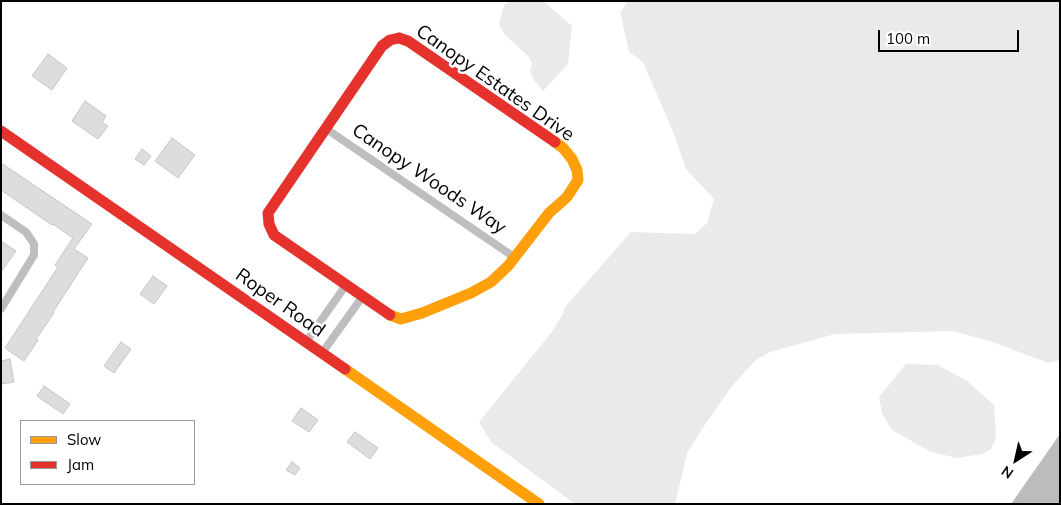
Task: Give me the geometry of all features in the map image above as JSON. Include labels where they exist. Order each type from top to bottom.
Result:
[{"type":"street","name":"Canopy Estates Drive","points":[[399,38],[408,41],[562,148],[572,159],[577,170],[578,180],[567,197],[550,213],[491,282],[422,314],[402,319],[389,315],[274,235],[269,224],[268,213],[326,128],[382,46],[390,40],[399,38]]},
{"type":"street","name":"Canopy Woods Way","points":[[326,128],[514,257]]},
{"type":"street","name":"Roper Road","points":[[1,131],[539,504]]},
{"type":"street","points":[[1,215],[26,232],[34,244],[34,256],[1,309]]},
{"type":"street","points":[[306,342],[346,285]]},
{"type":"street","points":[[322,353],[362,296]]},
{"type":"shaded area","points":[[510,1],[546,3],[572,26],[568,64],[543,91],[530,72],[532,63],[528,56],[505,35],[499,24],[504,5]]},
{"type":"shaded area","points":[[628,1],[1060,1],[1060,360],[1048,363],[993,342],[953,331],[835,334],[770,352],[756,360],[732,386],[687,453],[675,504],[575,504],[491,442],[479,422],[551,333],[563,314],[565,307],[631,232],[695,234],[707,223],[714,199],[686,169],[674,134],[643,62],[629,52],[620,12]]},
{"type":"shaded area","points":[[906,364],[938,365],[967,381],[994,405],[996,438],[991,449],[982,454],[957,458],[931,452],[892,430],[882,413],[879,397]]},
{"type":"shaded area","points":[[1060,434],[1060,504],[1011,504]]},
{"type":"building","points":[[48,54],[67,68],[52,90],[32,76]]},
{"type":"building","points":[[85,101],[106,116],[102,122],[108,126],[98,139],[72,121]]},
{"type":"building","points":[[172,138],[195,155],[178,178],[155,161]]},
{"type":"building","points":[[142,149],[151,156],[144,165],[135,159]]},
{"type":"building","points":[[1,163],[92,224],[74,249],[88,258],[24,361],[5,348],[58,267],[55,265],[73,238],[1,190]]},
{"type":"building","points":[[1,241],[16,251],[1,272]]},
{"type":"building","points":[[153,276],[167,286],[154,304],[140,294]]},
{"type":"building","points":[[121,342],[131,349],[114,373],[104,366]]},
{"type":"building","points":[[10,359],[14,382],[1,384],[1,361]]},
{"type":"building","points":[[44,386],[70,404],[63,414],[37,396]]},
{"type":"building","points":[[301,408],[318,420],[309,432],[292,421]]},
{"type":"building","points":[[355,432],[378,448],[370,459],[347,442]]},
{"type":"building","points":[[292,462],[300,468],[295,475],[286,470]]},
{"type":"traffic: slow","points":[[390,315],[401,319],[422,313],[471,293],[491,282],[508,266],[549,213],[567,197],[578,180],[577,170],[572,159],[555,142]]},
{"type":"traffic: slow","points":[[345,369],[539,504]]},
{"type":"traffic: jam","points":[[399,38],[408,41],[555,142]]},
{"type":"traffic: jam","points":[[390,315],[274,235],[269,224],[268,213],[382,46],[390,40],[399,38]]},
{"type":"traffic: jam","points":[[1,131],[345,369]]}]
